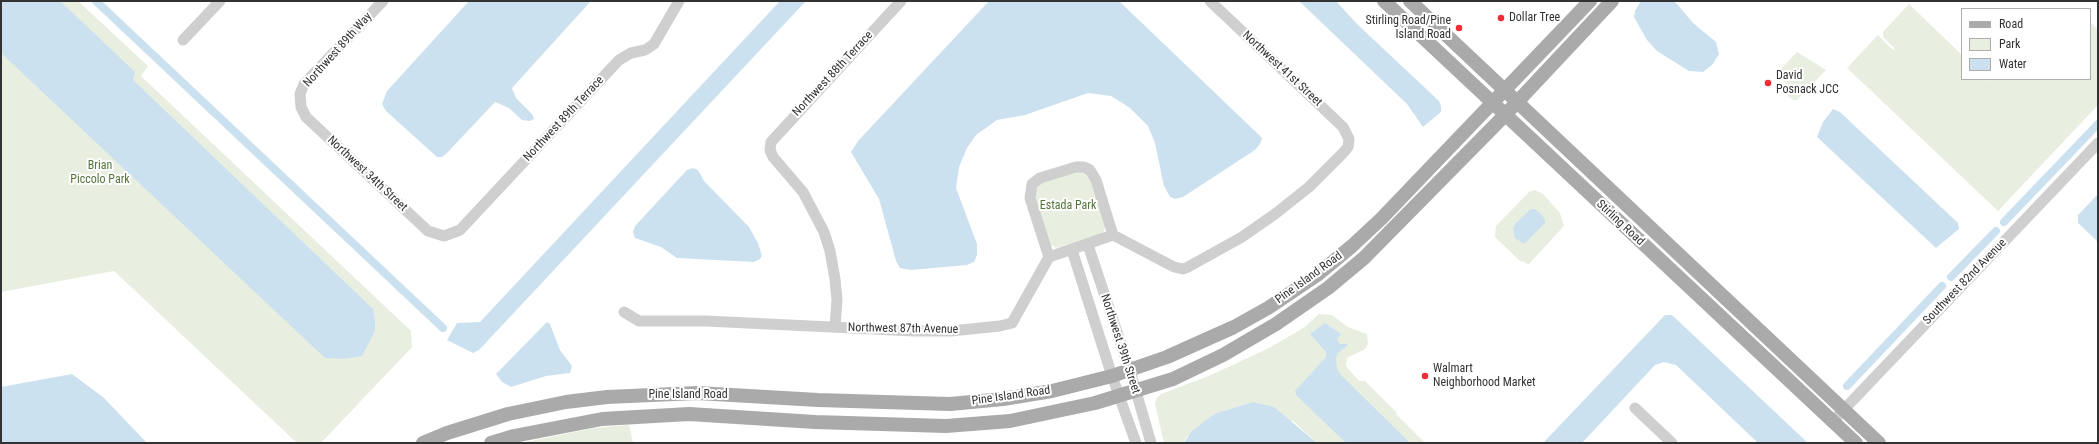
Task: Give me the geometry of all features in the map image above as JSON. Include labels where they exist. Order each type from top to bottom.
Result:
[{"type":"main road","name":"Stirling Road","points":[[1384,1],[1492,104],[1856,443]]},
{"type":"main road","name":"Stirling Road","points":[[1410,1],[1879,443]]},
{"type":"main road","name":"Pine Island Road","points":[[422,443],[447,433],[508,414],[566,402],[607,397],[697,393],[818,400],[950,404],[1002,399],[1058,389],[1130,371],[1167,357],[1234,327],[1268,308],[1317,275],[1380,219],[1505,91],[1590,1]]},
{"type":"main road","name":"Pine Island Road","points":[[491,443],[514,436],[581,422],[602,419],[689,414],[815,422],[946,426],[1010,420],[1119,397],[1173,379],[1223,355],[1276,324],[1328,288],[1379,244],[1612,1]]},
{"type":"main road","points":[[1675,274],[1686,262]]},
{"type":"street","points":[[183,40],[220,1]]},
{"type":"street","name":"Northwest 89th Way","points":[[300,101],[304,84],[383,1]]},
{"type":"street","name":"Northwest 89th Terrace","points":[[444,236],[460,230],[619,60],[631,53],[645,50],[654,44],[679,1]]},
{"type":"street","name":"Northwest 88th Terrace","points":[[835,327],[837,300],[835,279],[830,251],[824,232],[803,192],[766,149],[773,138],[901,1]]},
{"type":"street","name":"Northwest 41st Street","points":[[1113,235],[1174,267],[1183,269],[1188,267],[1242,237],[1275,214],[1309,187],[1343,153],[1352,139],[1343,127],[1210,1]]},
{"type":"street","name":"Northwest 34th Street","points":[[300,101],[306,117],[428,231],[444,236]]},
{"type":"street","name":"Southwest 82nd Avenue","points":[[1833,421],[2098,143]]},
{"type":"street","points":[[1089,166],[1096,180],[1113,235],[1088,245],[1049,257],[1030,198],[1028,185],[1040,178],[1076,167],[1089,166]]},
{"type":"street","name":"Northwest 39th Street","points":[[1088,245],[1130,371],[1151,443]]},
{"type":"street","name":"Northwest 39th Street","points":[[1072,250],[1112,376],[1136,443]]},
{"type":"street","name":"Northwest 87th Avenue","points":[[624,312],[639,321],[706,321],[914,331],[950,331],[1009,325],[1016,321],[1049,257]]},
{"type":"street","points":[[1635,408],[1670,442]]},
{"type":"green space","name":"Brian Piccolo Park","points":[[1,1],[78,1],[148,66],[141,76],[411,331],[412,347],[321,443],[297,443],[114,271],[1,292]]},
{"type":"green space","points":[[1909,4],[1961,54],[1961,80],[2091,80],[2091,23],[2098,30],[2098,105],[1998,211],[1847,68],[1878,35],[1893,50],[1895,49],[1883,37],[1883,32]]},
{"type":"green space","points":[[1797,52],[1826,70],[1797,100],[1793,100],[1787,95],[1792,89],[1776,74]]},
{"type":"green space","name":"Estada Park","points":[[1080,171],[1089,175],[1105,226],[1104,231],[1099,236],[1056,248],[1049,243],[1034,192],[1038,184]]},
{"type":"green space","points":[[1535,190],[1543,194],[1560,213],[1564,226],[1528,265],[1523,261],[1521,262],[1495,237],[1496,226],[1529,192]]},
{"type":"green space","points":[[1319,314],[1332,315],[1348,327],[1367,334],[1368,344],[1365,349],[1347,358],[1346,366],[1359,381],[1365,381],[1425,443],[1317,443],[1293,421],[1187,436],[1184,443],[1164,443],[1155,404],[1156,399],[1161,394],[1211,375],[1269,348],[1305,327]]},
{"type":"green space","points":[[629,425],[633,443],[521,443],[594,428]]},
{"type":"water","points":[[1,1],[60,1],[135,72],[133,80],[373,309],[375,331],[362,356],[344,359],[325,358],[1,53]]},
{"type":"water","points":[[469,1],[591,1],[512,88],[516,98],[532,114],[534,119],[530,121],[522,120],[509,108],[495,102],[447,153],[442,157],[437,157],[386,111],[382,104],[387,91]]},
{"type":"water","points":[[780,1],[806,1],[479,350],[473,353],[447,340],[457,323],[480,322]]},
{"type":"water","points":[[989,1],[1119,1],[1262,138],[1260,144],[1255,150],[1183,197],[1175,199],[1170,197],[1164,186],[1155,143],[1148,126],[1130,108],[1111,96],[1088,93],[1025,115],[997,120],[976,135],[967,148],[959,167],[956,188],[977,244],[977,255],[974,262],[967,265],[911,270],[900,268],[896,261],[879,199],[851,152],[858,141]]},
{"type":"water","points":[[1299,1],[1336,1],[1357,24],[1439,101],[1441,112],[1423,127],[1407,104]]},
{"type":"water","points":[[1641,1],[1674,1],[1693,23],[1716,42],[1719,54],[1713,64],[1703,72],[1689,71],[1657,51],[1647,40],[1634,17],[1635,11]]},
{"type":"water","points":[[1833,109],[1840,112],[1958,223],[1959,229],[1936,248],[1817,137],[1823,122]]},
{"type":"water","points":[[693,168],[698,170],[704,181],[749,227],[758,243],[762,256],[760,259],[754,262],[677,258],[661,247],[635,238],[633,232],[635,226],[687,170]]},
{"type":"water","points":[[2098,194],[2098,242],[2078,223],[2078,215]]},
{"type":"water","points":[[1531,209],[1535,209],[1541,214],[1545,220],[1545,223],[1524,244],[1515,238],[1513,229],[1515,224]]},
{"type":"water","points":[[1665,315],[1672,315],[1808,443],[1758,443],[1676,365],[1664,362],[1655,365],[1582,443],[1543,443]]},
{"type":"water","points":[[547,322],[550,324],[560,350],[572,366],[570,373],[546,376],[511,387],[502,382],[496,374]]},
{"type":"water","points":[[1325,323],[1341,334],[1337,339],[1340,344],[1348,344],[1338,353],[1336,358],[1337,369],[1341,375],[1410,443],[1346,443],[1296,395],[1295,391],[1326,357],[1326,352],[1310,334]]},
{"type":"water","points":[[72,374],[104,398],[147,443],[1,443],[1,387]]},
{"type":"water","points":[[1253,402],[1274,407],[1317,443],[1184,443],[1191,432],[1214,414]]},
{"type":"waterway","points":[[96,1],[443,328]]},
{"type":"waterway","points":[[2004,222],[2098,124]]},
{"type":"waterway","points":[[1951,277],[1996,231]]},
{"type":"waterway","points":[[1847,386],[1942,286]]},
{"type":"place","name":"Dollar Tree","points":[[1501,18]]},
{"type":"place","name":"Stirling Road/Pine Island Road","points":[[1459,28]]},
{"type":"place","name":"David Posnack JCC","points":[[1768,83]]},
{"type":"place","name":"Walmart Neighborhood Market","points":[[1425,376]]}]
